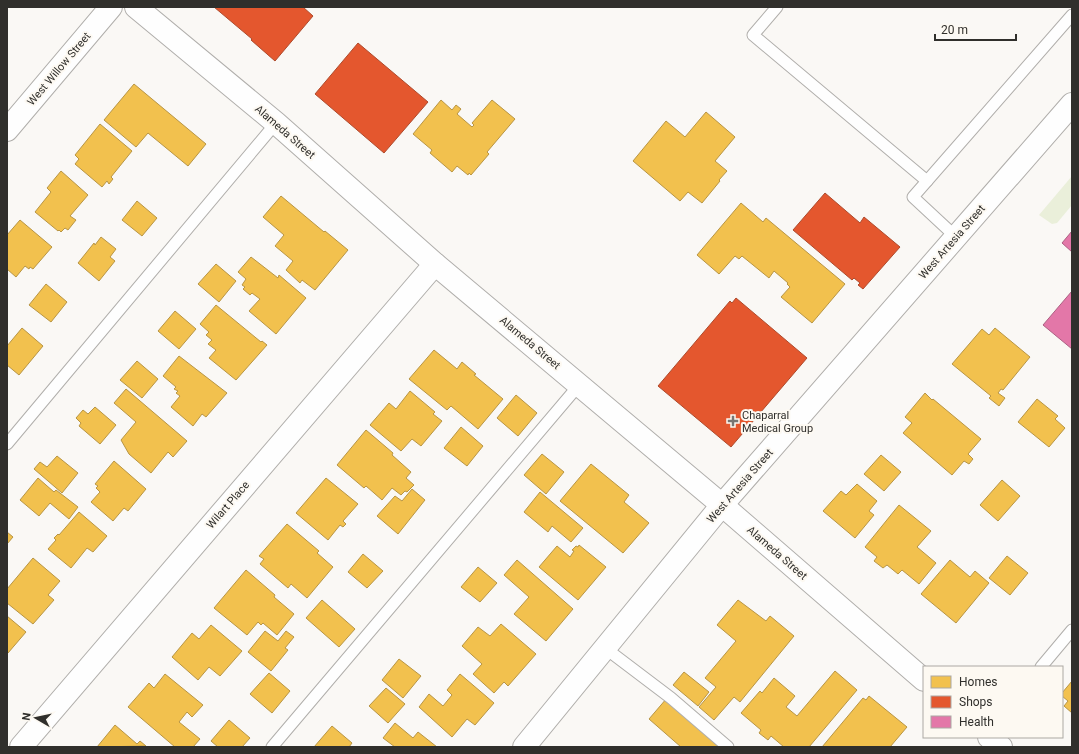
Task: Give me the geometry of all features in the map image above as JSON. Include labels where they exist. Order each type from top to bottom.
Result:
[{"type":"street","name":"West Willow Street","points":[[7,130],[111,7]]},
{"type":"street","name":"Alameda Street","points":[[136,7],[276,123],[435,264],[722,505],[923,679]]},
{"type":"street","name":"West Artesia Street","points":[[524,747],[722,505],[1072,104]]},
{"type":"street","name":"Wilart Place","points":[[21,747],[435,264]]},
{"type":"street","points":[[990,738],[1001,747]]},
{"type":"lane","points":[[777,7],[753,35],[927,181]]},
{"type":"lane","points":[[956,237],[913,197],[1072,15]]},
{"type":"lane","points":[[7,444],[276,123]]},
{"type":"lane","points":[[272,747],[579,385]]},
{"type":"lane","points":[[1042,666],[1072,630]]},
{"type":"lane","points":[[605,648],[671,698],[728,747]]},
{"type":"green space","points":[[1072,176],[1072,205],[1057,223],[1052,224],[1039,215]]},
{"type":"building: Homes","points":[[134,84],[206,144],[188,166],[148,133],[136,147],[104,120]]},
{"type":"building: Homes","points":[[441,100],[452,110],[456,105],[461,109],[457,114],[472,127],[474,125],[472,123],[492,100],[515,119],[487,152],[489,154],[471,175],[469,173],[468,175],[457,166],[452,172],[430,153],[432,150],[413,134]]},
{"type":"building: Homes","points":[[706,112],[735,137],[715,161],[727,171],[702,203],[688,192],[680,201],[633,161],[666,121],[685,137]]},
{"type":"building: Homes","points":[[100,124],[132,151],[111,177],[113,179],[109,184],[107,181],[102,187],[75,164],[79,159],[75,155]]},
{"type":"building: Homes","points":[[61,171],[88,195],[70,216],[76,220],[68,230],[65,228],[61,232],[35,212],[51,192],[47,188]]},
{"type":"building: Homes","points":[[281,196],[348,250],[315,290],[302,280],[300,283],[286,270],[293,261],[275,246],[284,235],[263,217]]},
{"type":"building: Homes","points":[[137,201],[157,218],[142,236],[122,220]]},
{"type":"building: Homes","points":[[741,203],[763,222],[766,218],[845,284],[812,323],[781,297],[790,287],[787,284],[788,283],[774,271],[769,278],[742,256],[739,259],[735,256],[719,274],[697,255]]},
{"type":"building: Homes","points":[[20,220],[52,247],[33,269],[30,267],[29,269],[25,266],[16,277],[7,269],[7,235]]},
{"type":"building: Homes","points":[[101,237],[116,249],[110,257],[115,261],[99,281],[78,263],[94,243],[95,245]]},
{"type":"building: Homes","points":[[251,257],[278,278],[279,275],[306,298],[276,334],[249,311],[260,299],[252,293],[250,295],[243,289],[245,287],[242,285],[246,279],[238,272]]},
{"type":"building: Homes","points":[[216,264],[236,281],[219,302],[198,284]]},
{"type":"building: Homes","points":[[46,284],[67,302],[51,322],[29,305]]},
{"type":"building: Homes","points":[[216,305],[261,342],[262,341],[267,345],[236,380],[209,358],[216,350],[208,344],[212,340],[206,335],[209,332],[200,324]]},
{"type":"building: Homes","points":[[175,311],[196,329],[179,349],[158,331]]},
{"type":"building: Homes","points":[[22,328],[43,346],[19,375],[7,365],[7,346]]},
{"type":"building: Homes","points":[[995,328],[1030,357],[1003,390],[1001,389],[998,393],[1005,398],[999,406],[989,398],[991,396],[952,364],[982,329],[989,335]]},
{"type":"building: Homes","points":[[434,350],[457,369],[462,362],[476,374],[474,375],[503,399],[478,429],[451,406],[447,410],[409,379]]},
{"type":"building: Homes","points":[[179,356],[227,393],[206,417],[202,414],[193,426],[171,407],[180,396],[176,393],[178,391],[174,389],[176,387],[163,376]]},
{"type":"building: Homes","points":[[137,361],[158,379],[142,398],[120,380]]},
{"type":"building: Homes","points":[[126,389],[187,441],[173,457],[168,452],[151,473],[129,454],[121,440],[136,422],[114,403]]},
{"type":"building: Homes","points":[[410,391],[435,412],[433,414],[442,421],[421,446],[412,439],[401,451],[370,425],[389,403],[396,409]]},
{"type":"building: Homes","points":[[925,393],[981,439],[968,454],[973,459],[969,464],[964,461],[952,475],[903,433],[912,423],[905,417]]},
{"type":"building: Homes","points":[[516,395],[537,413],[518,436],[497,418]]},
{"type":"building: Homes","points":[[1037,399],[1058,416],[1055,419],[1065,428],[1049,447],[1018,422]]},
{"type":"building: Homes","points":[[95,407],[116,425],[100,444],[79,426],[81,423],[76,418],[83,410],[88,414]]},
{"type":"building: Homes","points":[[461,427],[483,446],[467,466],[444,448]]},
{"type":"building: Homes","points":[[366,430],[393,453],[392,455],[411,472],[406,478],[414,485],[407,492],[405,491],[401,495],[392,488],[382,500],[366,486],[364,488],[337,465]]},
{"type":"building: Homes","points":[[542,454],[564,472],[546,494],[524,475]]},
{"type":"building: Homes","points":[[881,455],[901,472],[884,491],[864,474]]},
{"type":"building: Homes","points":[[57,456],[78,473],[62,493],[34,469],[40,462],[47,467]]},
{"type":"building: Homes","points":[[114,461],[146,489],[128,511],[124,508],[113,521],[91,502],[100,492],[96,488],[98,486],[95,484]]},
{"type":"building: Homes","points":[[591,464],[629,495],[624,502],[649,523],[623,553],[560,501]]},
{"type":"building: Homes","points":[[38,478],[54,492],[56,490],[78,507],[69,519],[50,503],[39,516],[20,500]]},
{"type":"building: Homes","points":[[326,478],[358,504],[343,521],[346,524],[343,527],[340,525],[328,540],[296,513]]},
{"type":"building: Homes","points":[[1002,480],[1020,496],[998,521],[980,505]]},
{"type":"building: Homes","points":[[857,484],[877,501],[869,511],[874,515],[855,538],[823,511],[841,491],[846,495]]},
{"type":"building: Homes","points":[[412,489],[425,500],[398,534],[377,516],[395,496],[402,501]]},
{"type":"building: Homes","points":[[540,492],[583,528],[571,542],[552,526],[548,532],[524,512]]},
{"type":"building: Homes","points":[[899,505],[931,531],[917,547],[936,563],[919,584],[902,570],[898,574],[887,565],[883,568],[874,561],[877,557],[865,547]]},
{"type":"building: Homes","points":[[79,512],[107,536],[93,552],[87,548],[71,568],[48,549],[56,540],[54,538],[58,534],[59,535]]},
{"type":"building: Homes","points":[[287,524],[319,551],[317,553],[333,567],[307,598],[291,584],[288,588],[260,564],[264,559],[259,556]]},
{"type":"building: Homes","points":[[7,532],[13,537],[7,544]]},
{"type":"building: Homes","points":[[579,545],[606,567],[578,600],[539,567],[557,546],[570,557],[574,551],[572,550]]},
{"type":"building: Homes","points":[[363,554],[383,571],[367,588],[348,572]]},
{"type":"building: Homes","points":[[1007,556],[1028,573],[1010,595],[989,578]]},
{"type":"building: Homes","points":[[33,558],[60,581],[48,595],[54,600],[33,624],[7,603],[7,589]]},
{"type":"building: Homes","points":[[517,560],[573,609],[546,641],[514,614],[529,597],[504,575]]},
{"type":"building: Homes","points":[[950,560],[970,577],[975,571],[989,583],[956,623],[921,594]]},
{"type":"building: Homes","points":[[478,567],[497,583],[480,602],[461,587]]},
{"type":"building: Homes","points":[[246,570],[294,614],[277,635],[263,623],[261,625],[258,622],[247,635],[214,608]]},
{"type":"building: Homes","points":[[322,600],[355,629],[339,647],[306,618]]},
{"type":"building: Homes","points":[[738,600],[766,621],[770,616],[794,636],[740,702],[734,697],[714,720],[699,707],[716,687],[705,678],[736,641],[717,625]]},
{"type":"building: Homes","points":[[7,616],[26,632],[8,653],[7,652]]},
{"type":"building: Homes","points":[[501,624],[536,654],[508,686],[504,682],[494,693],[473,674],[482,664],[462,646],[478,627],[490,636]]},
{"type":"building: Homes","points":[[211,625],[242,651],[220,676],[209,667],[198,680],[172,657],[192,633],[199,639]]},
{"type":"building: Homes","points":[[265,631],[278,641],[286,631],[294,637],[285,648],[288,650],[271,671],[248,652]]},
{"type":"building: Homes","points":[[399,659],[421,676],[403,698],[382,680]]},
{"type":"building: Homes","points":[[835,671],[857,690],[809,747],[784,747],[771,736],[768,740],[759,733],[761,730],[741,713],[760,691],[762,693],[774,678],[795,696],[786,707],[797,716]]},
{"type":"building: Homes","points":[[684,672],[709,692],[698,706],[673,685]]},
{"type":"building: Homes","points":[[269,673],[290,691],[272,713],[250,694]]},
{"type":"building: Homes","points":[[165,674],[203,705],[192,717],[187,712],[179,722],[200,739],[193,747],[175,747],[128,707],[149,683],[154,688]]},
{"type":"building: Homes","points":[[460,674],[494,703],[475,725],[467,719],[452,737],[419,707],[429,694],[443,706],[452,695],[447,690]]},
{"type":"building: Homes","points":[[1072,681],[1072,713],[1064,706],[1068,701],[1063,697],[1063,692]]},
{"type":"building: Homes","points":[[386,688],[405,704],[388,723],[369,706]]},
{"type":"building: Homes","points":[[869,696],[907,727],[890,747],[822,747],[863,698],[866,700]]},
{"type":"building: Homes","points":[[667,698],[724,747],[681,747],[649,719]]},
{"type":"building: Homes","points":[[229,720],[250,738],[242,747],[218,747],[211,741]]},
{"type":"building: Homes","points":[[395,723],[413,738],[418,732],[437,747],[395,747],[383,738]]},
{"type":"building: Homes","points":[[115,725],[137,744],[140,741],[146,746],[97,747]]},
{"type":"building: Homes","points":[[332,726],[352,743],[349,747],[314,747]]},
{"type":"building: Shops","points":[[214,7],[303,7],[313,16],[275,61],[251,40],[252,39]]},
{"type":"building: Shops","points":[[358,43],[428,102],[384,153],[315,94]]},
{"type":"building: Shops","points":[[825,193],[860,223],[864,217],[900,247],[863,289],[858,285],[860,283],[854,278],[852,280],[793,230]]},
{"type":"building: Shops","points":[[736,298],[807,358],[731,447],[658,386],[730,301],[732,303]]},
{"type":"building: Health","points":[[1072,231],[1072,252],[1062,243]]},
{"type":"building: Health","points":[[1072,291],[1072,349],[1043,325]]},
{"type":"place","name":"Chaparral Medical Group","points":[[733,421]]}]
